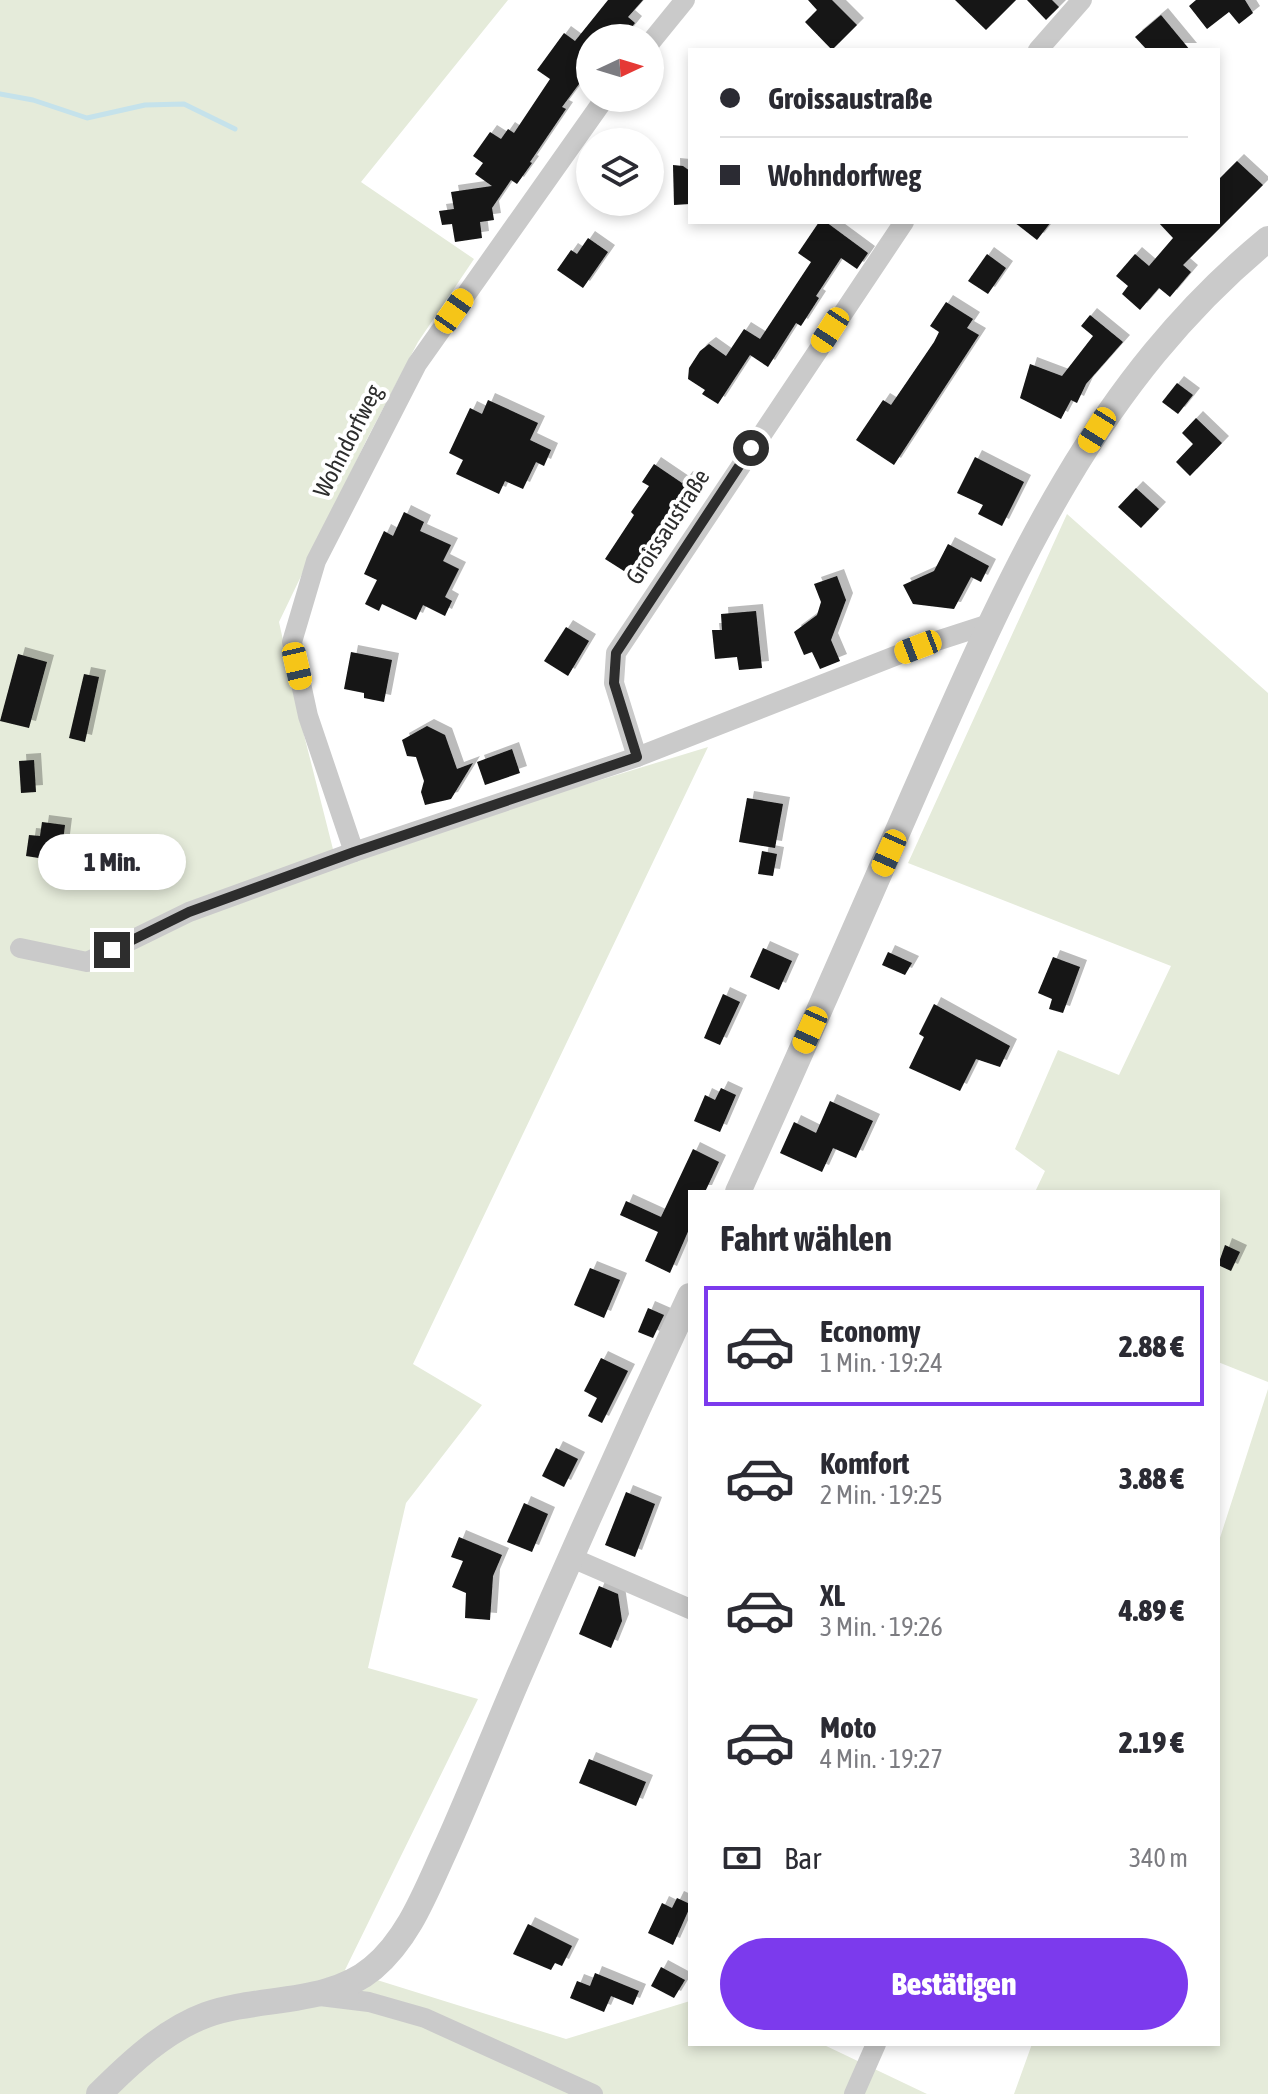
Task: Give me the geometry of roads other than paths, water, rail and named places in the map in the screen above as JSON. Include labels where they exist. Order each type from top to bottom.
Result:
[{"type":"street","points":[[664,26],[685,0]]},
{"type":"street","points":[[1040,48],[1082,0]]},
{"type":"street","name":"Wohndorfweg","points":[[354,852],[308,716],[292,642],[316,561],[417,364],[595,112]]},
{"type":"street","name":"Groissaustraße","points":[[637,757],[614,683],[616,653],[903,224]]},
{"type":"street","points":[[739,1190],[989,624],[1045,512],[1156,348],[1186,315],[1268,239]]},
{"type":"street","points":[[20,948],[87,962],[189,912],[354,852],[637,757],[918,647],[989,624]]},
{"type":"street","points":[[99,2094],[155,2045],[204,2016],[344,1984],[371,1970],[403,1934],[421,1903],[570,1557],[688,1300]]},
{"type":"street","points":[[570,1557],[688,1608]]},
{"type":"street","points":[[309,1994],[369,2002],[425,2018],[593,2094]]},
{"type":"street","points":[[854,2094],[875,2046]]},
{"type":"waterway","points":[[0,94],[33,100],[87,118],[145,105],[184,104],[235,129]]}]
